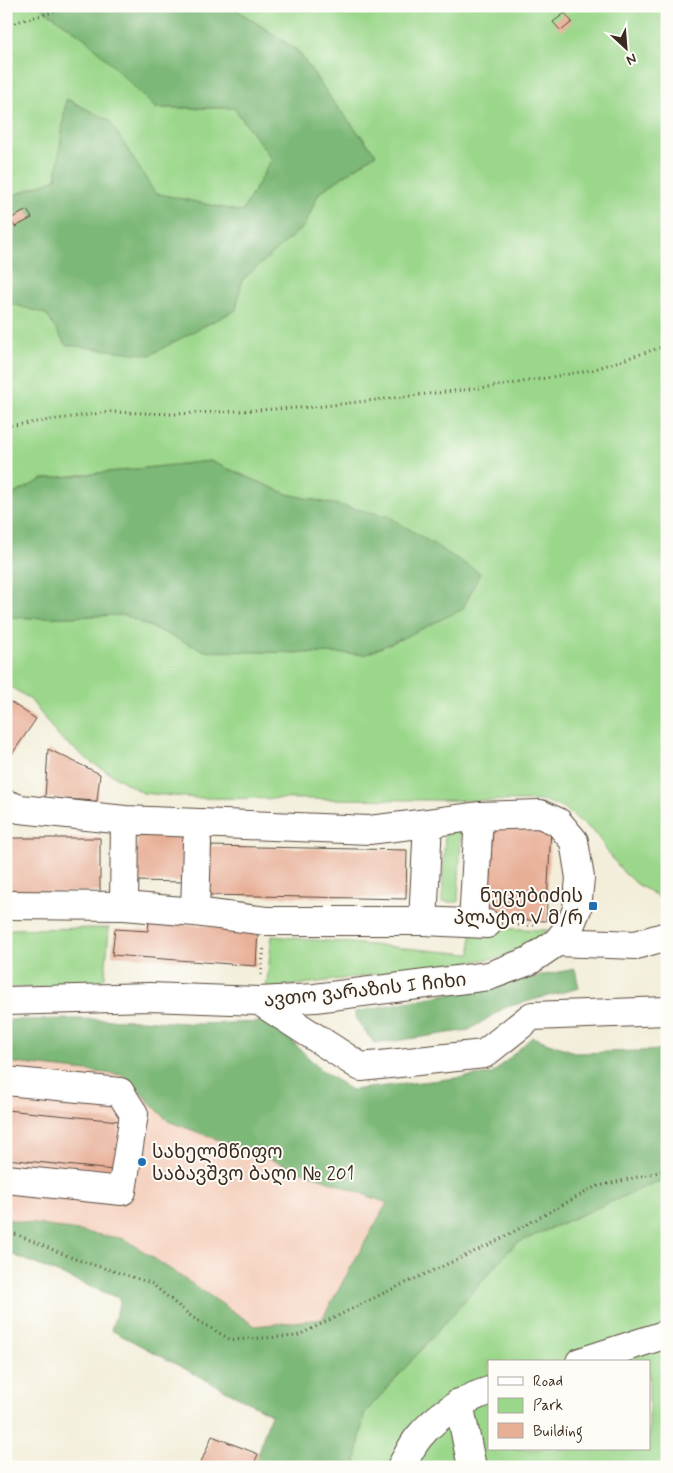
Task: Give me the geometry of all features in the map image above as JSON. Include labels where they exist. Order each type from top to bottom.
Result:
[{"type":"street","points":[[6,804],[20,809],[126,820],[369,830],[479,816],[540,814],[558,822],[574,841],[580,878],[568,926],[636,945],[667,936]]},
{"type":"street","points":[[6,905],[124,906],[266,920],[480,923],[479,816]]},
{"type":"street","points":[[124,906],[126,820]]},
{"type":"street","points":[[423,921],[428,823]]},
{"type":"street","points":[[195,912],[197,842]]},
{"type":"street","name":"ავთო ვარაზის I ჩიხი","points":[[6,1000],[149,997],[259,1001],[315,998],[489,976],[529,961],[568,926]]},
{"type":"street","points":[[259,1001],[361,1067],[484,1054],[532,1016],[667,1011]]},
{"type":"street","points":[[6,1081],[120,1092],[134,1114],[122,1190],[6,1179]]},
{"type":"street","points":[[586,1360],[667,1334]]},
{"type":"street","points":[[401,1467],[418,1438],[433,1421],[459,1403],[488,1391]]},
{"type":"street","points":[[459,1403],[472,1467]]},
{"type":"path","points":[[6,28],[12,23],[75,6]]},
{"type":"path","points":[[6,426],[110,412],[174,414],[315,406],[505,385],[592,370],[667,344]]},
{"type":"path","points":[[259,1001],[266,920]]},
{"type":"path","points":[[480,923],[568,926]]},
{"type":"path","points":[[6,1230],[76,1259],[151,1283],[192,1317],[231,1340],[298,1336],[384,1293],[491,1244],[595,1187],[667,1170]]},
{"type":"shaded area","name":"სახელმწიფო საბავშვო ბაღი № 201","points":[[6,1062],[123,1075],[169,1121],[387,1203],[322,1319],[255,1326],[125,1239],[6,1219]]},
{"type":"green space","points":[[6,6],[39,6],[87,40],[155,108],[234,108],[272,159],[242,212],[154,193],[109,121],[67,99],[56,179],[6,198]]},
{"type":"green space","points":[[39,6],[231,6],[298,51],[334,103],[376,154],[319,193],[304,226],[242,280],[236,310],[150,355],[66,345],[46,314],[6,302],[6,198],[56,179],[66,99],[109,120],[155,193],[242,212],[272,159],[234,108],[155,108],[87,40]]},
{"type":"green space","points":[[231,6],[667,6],[667,902],[637,884],[625,874],[596,834],[564,808],[545,801],[196,798],[143,793],[91,762],[58,736],[30,699],[6,684],[6,617],[124,615],[205,651],[366,654],[403,638],[479,573],[388,516],[287,494],[210,461],[43,479],[6,498],[6,302],[47,314],[66,345],[200,328],[236,310],[242,280],[304,226],[319,193],[376,154],[334,103],[298,51]]},
{"type":"green space","points":[[210,461],[287,494],[388,516],[480,573],[463,609],[366,654],[205,651],[124,615],[6,617],[6,498],[43,479]]},
{"type":"green space","points":[[459,831],[461,835],[458,902],[442,902],[445,833]]},
{"type":"green space","points":[[471,927],[548,930],[537,940],[499,958],[266,989],[272,936],[471,954]]},
{"type":"green space","points":[[109,928],[105,977],[98,984],[87,987],[6,988],[6,929]]},
{"type":"green space","points":[[575,969],[579,988],[506,1007],[469,1030],[375,1044],[357,1021],[355,1012]]},
{"type":"green space","points":[[6,1020],[141,1020],[199,1024],[263,1022],[284,1033],[320,1069],[351,1090],[492,1074],[532,1037],[577,1053],[667,1050],[667,1181],[656,1182],[515,1244],[364,1414],[355,1467],[253,1467],[271,1414],[111,1330],[121,1299],[6,1252],[6,1219],[125,1239],[255,1326],[322,1319],[387,1203],[168,1121],[123,1075],[6,1062]]},
{"type":"green space","points":[[667,1181],[667,1467],[355,1467],[364,1414],[515,1244],[656,1182]]},
{"type":"building","points":[[565,13],[572,22],[561,31],[553,22]]},
{"type":"building","points":[[27,210],[32,218],[15,227],[10,219]]},
{"type":"building","points":[[6,699],[36,719],[6,763]]},
{"type":"building","points":[[48,749],[100,774],[97,801],[45,798]]},
{"type":"building","points":[[493,827],[551,829],[546,921],[487,918]]},
{"type":"building","points":[[137,835],[184,835],[184,882],[136,881]]},
{"type":"building","points":[[6,838],[100,838],[100,892],[6,893]]},
{"type":"building","points":[[208,846],[407,850],[406,899],[206,895]]},
{"type":"building","points":[[149,921],[258,930],[256,966],[112,955],[115,929],[148,931]]},
{"type":"building","points":[[6,1110],[119,1121],[114,1170],[6,1159]]},
{"type":"building","points":[[6,1328],[12,1330],[6,1343]]},
{"type":"building","points":[[212,1436],[258,1454],[253,1467],[199,1467]]},
{"type":"place","name":"ნუცუბიძის პლატო V მ/რ","points":[[593,906]]},
{"type":"place","name":"სახელმწიფო საბავშვო ბაღი № 201","points":[[142,1162]]}]
